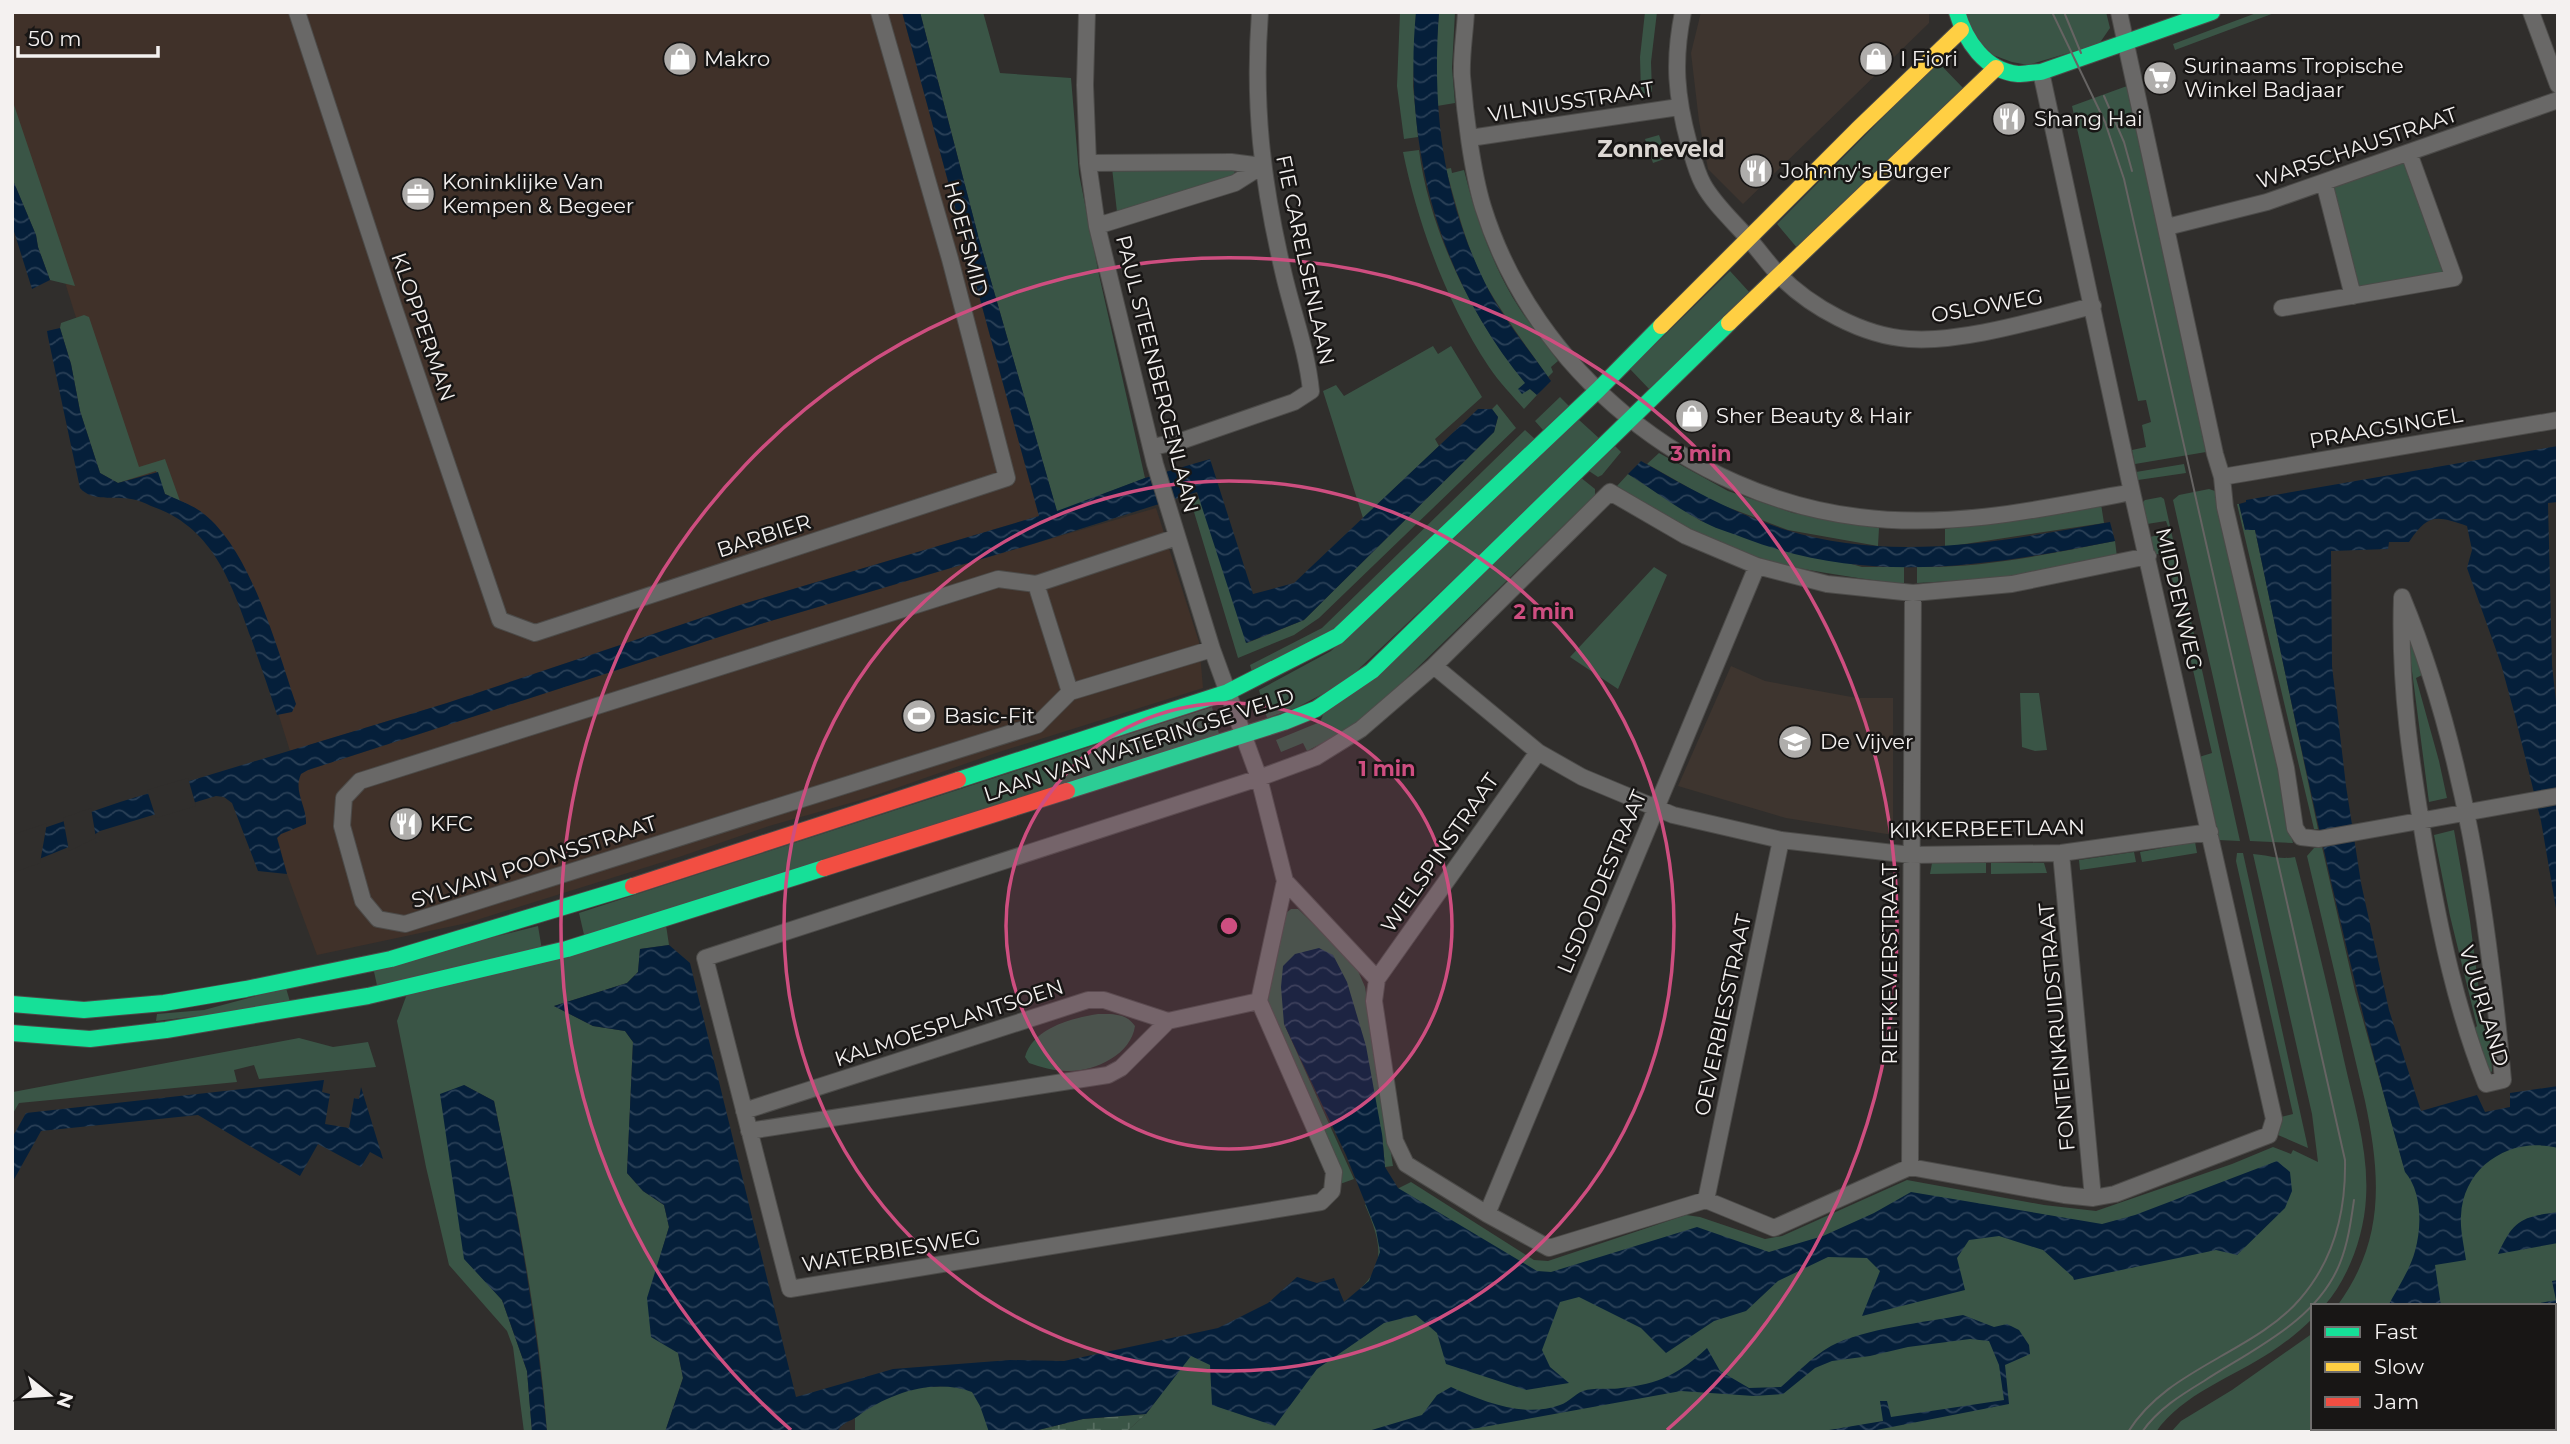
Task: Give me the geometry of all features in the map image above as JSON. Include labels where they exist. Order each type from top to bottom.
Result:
[{"type":"street","name":"KLOPPERMAN","points":[[298,12],[391,299],[500,620],[535,633]]},
{"type":"street","name":"HOEFSMID","points":[[879,12],[950,259],[1007,478]]},
{"type":"street","name":"PAUL STEENBERGENLAAN","points":[[1087,12],[1085,85],[1088,163],[1097,226],[1168,506],[1212,649],[1259,778],[1285,881]]},
{"type":"street","name":"FIE CARELSENLAAN","points":[[1154,455],[1184,440],[1294,402],[1311,391],[1308,366],[1283,272],[1262,166],[1255,66],[1260,12]]},
{"type":"street","points":[[1466,12],[1462,74],[1482,206],[1505,262],[1536,317],[1579,374],[1629,419],[1701,466],[1745,487],[1798,506],[1858,517],[1911,522],[1995,516],[2132,492]]},
{"type":"street","points":[[1683,12],[1677,40],[1679,107],[1695,166],[1715,202],[1779,275]]},
{"type":"street","points":[[1958,12],[1961,30],[1976,51],[1996,68],[2015,74],[2040,72],[2212,12]]},
{"type":"street","points":[[2119,12],[2222,477],[2225,507],[2286,768],[2295,828],[2301,837],[2319,839],[2558,796]]},
{"type":"street","points":[[2531,12],[2558,85]]},
{"type":"street","name":"LAAN VAN WATERINGSE VELD","points":[[12,1033],[90,1039],[153,1032],[368,996],[1228,692],[1338,636],[1598,390],[1961,30]]},
{"type":"street","name":"LAAN VAN WATERINGSE VELD","points":[[12,1004],[84,1010],[164,1003],[561,930],[1244,734],[1316,709],[1372,671],[1629,419],[1996,68]]},
{"type":"street","name":"MIDDENWEG","points":[[2040,72],[2274,1119],[2269,1135],[2115,1194],[2093,1198]]},
{"type":"street","name":"WARSCHAUSTRAAT","points":[[2167,228],[2259,205],[2558,100]]},
{"type":"street","name":"VILNIUSSTRAAT","points":[[1470,138],[1679,107]]},
{"type":"street","points":[[2282,308],[2454,278],[2409,152]]},
{"type":"street","points":[[1088,163],[1231,162],[1262,166]]},
{"type":"street","points":[[1097,226],[1235,183],[1262,166]]},
{"type":"street","points":[[2324,182],[2353,296]]},
{"type":"street","name":"OSLOWEG","points":[[1779,275],[1796,290],[1848,324],[1874,333],[1910,339],[1951,337],[1979,332],[2093,306]]},
{"type":"street","name":"PRAAGSINGEL","points":[[2222,477],[2558,420]]},
{"type":"street","name":"BARBIER","points":[[535,633],[1007,478]]},
{"type":"street","points":[[1259,778],[1316,758],[1361,730],[1434,666],[1610,492],[1685,536],[1757,566],[1827,584],[1913,593],[2012,584],[2148,556]]},
{"type":"street","name":"SYLVAIN POONSSTRAAT","points":[[1177,537],[1036,584],[998,579],[359,781],[344,798],[342,826],[363,901],[379,919],[405,924],[1037,725],[1070,692],[1212,649]]},
{"type":"street","name":"LISDODDESTRAAT","points":[[1487,1214],[1757,566]]},
{"type":"street","points":[[1036,584],[1070,692]]},
{"type":"street","name":"RIETKEVERSTRAAT","points":[[1910,1167],[1913,593]]},
{"type":"street","name":"VUURLAND","points":[[2402,597],[2424,650],[2447,729],[2466,813],[2487,938],[2503,1080],[2486,1084],[2468,1037],[2442,938],[2421,822],[2407,740],[2400,652],[2402,597]]},
{"type":"street","name":"KIKKERBEETLAAN","points":[[1434,666],[1538,752],[1582,777],[1672,815],[1782,840],[1911,855],[2062,853],[2210,832]]},
{"type":"street","name":"WIELSPINSTRAAT","points":[[1377,979],[1538,752]]},
{"type":"street","name":"WATERBIESWEG","points":[[1259,778],[705,958],[790,1289],[1321,1202],[1332,1191],[1334,1172],[1259,1001]]},
{"type":"street","name":"OEVERBIESSTRAAT","points":[[1706,1199],[1782,840]]},
{"type":"street","name":"FONTEINKRUIDSTRAAT","points":[[2062,853],[2093,1198]]},
{"type":"street","points":[[1285,881],[1377,979],[1374,1001],[1395,1140],[1406,1164],[1549,1248],[1706,1199],[1774,1228],[1910,1167],[2093,1198]]},
{"type":"street","points":[[749,1131],[1108,1075],[1121,1068],[1168,1021],[1259,1001],[1285,881]]},
{"type":"street","name":"KALMOESPLANTSOEN","points":[[744,1111],[1088,1000],[1104,1000],[1168,1021]]},
{"type":"shaded area","points":[[12,12],[902,12],[1039,516],[743,604],[447,703],[290,751],[237,582],[204,538],[169,508],[130,491],[59,263],[12,172]]},
{"type":"shaded area","points":[[1701,12],[1929,12],[1929,23],[1743,204],[1708,169],[1691,53]]},
{"type":"shaded area","points":[[1156,508],[1199,642],[1203,688],[996,753],[868,798],[769,826],[467,923],[317,955],[287,874],[262,781],[308,770],[747,628]]},
{"type":"shaded area","name":"De Vijver","points":[[1731,666],[1765,681],[1857,698],[1893,698],[1893,835],[1786,818],[1678,786]]},
{"type":"green space","points":[[920,12],[983,12],[1000,73],[1071,78],[1079,174],[1145,478],[1057,512],[979,239]]},
{"type":"green space","points":[[1400,12],[1416,12],[1413,86],[1418,137],[1404,139],[1397,86]]},
{"type":"green space","points":[[1439,12],[1455,12],[1452,68],[1455,103],[1437,106],[1435,64]]},
{"type":"green space","points":[[1645,12],[1657,12],[1651,62],[1652,92],[1641,94],[1640,57]]},
{"type":"green space","points":[[1964,12],[2106,12],[2110,28],[2099,44],[2028,65],[1993,55],[1973,37]]},
{"type":"green space","points":[[2259,12],[2277,12],[2175,50],[2173,44]]},
{"type":"green space","points":[[1938,62],[1964,89],[1798,249],[1777,224]]},
{"type":"green space","points":[[2127,86],[2206,452],[2135,464],[2132,450],[2146,447],[2142,425],[2151,422],[2146,400],[2138,401],[2072,106]]},
{"type":"green space","points":[[12,99],[75,286],[50,280],[36,235],[12,178]]},
{"type":"green space","points":[[1659,135],[1667,158],[1653,163],[1645,139]]},
{"type":"green space","points":[[1419,150],[1433,212],[1457,274],[1489,332],[1526,383],[1519,389],[1530,389],[1537,395],[1524,409],[1493,373],[1474,343],[1436,264],[1417,208],[1403,152]]},
{"type":"green space","points":[[2409,153],[2454,278],[2353,296],[2324,182]]},
{"type":"green space","points":[[1234,167],[1235,176],[1117,212],[1112,168]]},
{"type":"green space","points":[[1451,168],[1452,173],[1464,170],[1484,236],[1497,268],[1523,314],[1558,361],[1551,367],[1553,372],[1548,377],[1501,310],[1480,273],[1454,199],[1446,169]]},
{"type":"green space","points":[[1730,271],[1751,294],[1651,391],[1630,369]]},
{"type":"green space","points":[[84,315],[89,317],[139,467],[165,459],[180,501],[165,494],[156,471],[118,483],[100,473],[80,411],[71,364],[60,328],[61,323]]},
{"type":"green space","points":[[1433,346],[1438,354],[1451,346],[1482,397],[1435,439],[1439,446],[1363,518],[1323,391],[1336,385],[1344,396]]},
{"type":"green space","points":[[1560,397],[1569,406],[1543,430],[1535,421]]},
{"type":"green space","points":[[1497,404],[1516,428],[1319,618],[1294,635],[1238,658],[1191,502],[1200,498],[1247,643],[1304,620],[1494,432],[1498,417],[1492,409]]},
{"type":"green space","points":[[1578,419],[1601,440],[1345,682],[1298,707],[1267,718],[1259,690],[1331,651]]},
{"type":"green space","points":[[1525,430],[1535,439],[1346,622],[1252,672],[1250,665],[1322,628]]},
{"type":"green space","points":[[1613,444],[1621,452],[1602,475],[1598,477],[1586,469]]},
{"type":"green space","points":[[1659,453],[1728,491],[1793,513],[1879,528],[1878,546],[1788,530],[1714,502],[1647,464]]},
{"type":"green space","points":[[2184,464],[2186,473],[2138,480],[2136,472]]},
{"type":"green space","points":[[1628,474],[1701,521],[1862,567],[1904,567],[1904,584],[1791,566],[1726,546],[1684,526],[1617,486]]},
{"type":"green space","points":[[1580,477],[1595,489],[1595,495],[1378,706],[1343,732],[1307,751],[1303,743],[1281,752],[1276,740],[1320,722],[1326,708]]},
{"type":"green space","points":[[2209,489],[2215,491],[2279,770],[2293,843],[2250,841],[2173,500],[2179,495]]},
{"type":"green space","points":[[2161,497],[2164,499],[2240,841],[2218,840],[2199,757],[2212,753],[2166,552],[2154,555],[2150,537],[2170,532],[2166,521],[2147,524],[2142,503]]},
{"type":"green space","points":[[2101,504],[2104,523],[1945,547],[1945,529]]},
{"type":"green space","points":[[2237,504],[2245,529],[2255,530],[2318,829],[2314,829]]},
{"type":"green space","points":[[2115,541],[2117,557],[2023,577],[1917,583],[1917,567],[1992,563]]},
{"type":"green space","points":[[1654,567],[1667,575],[1618,689],[1570,657]]},
{"type":"green space","points":[[2412,643],[2422,675],[2416,678],[2447,798],[2429,802],[2409,648]]},
{"type":"green space","points":[[2020,693],[2039,693],[2047,750],[2035,751],[2022,747]]},
{"type":"green space","points":[[1212,707],[1219,734],[585,939],[579,913]]},
{"type":"green space","points":[[2454,830],[2470,921],[2484,1029],[2490,1029],[2490,1074],[2473,1030],[2477,1026],[2450,916],[2434,835]]},
{"type":"green space","points":[[2195,842],[2197,853],[2142,862],[2140,852]]},
{"type":"green space","points":[[2322,847],[2355,991],[2405,1171],[2558,1127],[2558,1403],[2556,1304],[2338,1304],[2353,1282],[2364,1257],[2375,1208],[2376,1182],[2365,1101],[2307,856],[2314,848]]},
{"type":"green space","points":[[2134,852],[2136,862],[2080,870],[2079,860]]},
{"type":"green space","points":[[2237,853],[2243,853],[2308,1148],[2278,1135],[2281,1117],[2293,1114],[2236,861]]},
{"type":"green space","points":[[2253,854],[2279,858],[2295,857],[2360,1128],[2365,1163],[2365,1212],[2354,1255],[2341,1283],[2326,1304],[2311,1304],[2311,1320],[2271,1352],[2209,1387],[2180,1407],[2156,1432],[1126,1432],[1146,1414],[1190,1356],[1344,1302],[1358,1291],[1368,1281],[1378,1259],[1376,1235],[1365,1205],[1411,1182],[1534,1260],[1548,1261],[1686,1215],[1700,1217],[1765,1239],[1782,1236],[1907,1180],[2044,1205],[2096,1211],[2273,1147],[2291,1154],[2293,1150],[2318,1162],[2312,1114]]},
{"type":"green space","points":[[1932,863],[1986,863],[1986,873],[1930,874]]},
{"type":"green space","points":[[1991,863],[2044,863],[2047,873],[1991,874]]},
{"type":"green space","points":[[1291,909],[1298,909],[1355,964],[1365,987],[1393,1166],[1385,1167],[1382,1134],[1284,1024],[1354,1179],[1340,1184],[1267,1007],[1266,988],[1285,914]]},
{"type":"green space","points":[[666,925],[669,945],[640,949],[638,972],[627,983],[554,1006],[593,1026],[625,1031],[633,1042],[627,1173],[643,1191],[664,1205],[669,1227],[648,1298],[678,1353],[683,1378],[665,1432],[547,1432],[533,1307],[494,1101],[464,1085],[464,1258],[502,1300],[527,1371],[532,1432],[524,1432],[513,1347],[507,1331],[449,1265],[397,1021],[407,994]]},
{"type":"green space","points":[[538,926],[542,950],[378,990],[373,967]]},
{"type":"green space","points":[[286,988],[291,1005],[156,1021],[157,1014],[204,1010]]},
{"type":"green space","points":[[1098,1014],[1123,1016],[1135,1026],[1126,1045],[1110,1060],[1078,1071],[1067,1071],[1052,1070],[1029,1063],[1025,1057],[1036,1039],[1055,1026]]},
{"type":"green space","points":[[299,1038],[333,1047],[368,1042],[376,1067],[259,1079],[254,1065],[234,1070],[237,1082],[19,1103],[12,1115],[13,1092]]},
{"type":"green space","points":[[2311,1334],[2311,1430],[2393,1430],[2171,1432],[2181,1421],[2232,1390]]},
{"type":"green space","points":[[972,1385],[993,1432],[855,1432],[855,1418],[869,1407],[907,1388]]},
{"type":"green space","points":[[1146,1414],[1126,1432],[1030,1432],[1083,1419]]},
{"type":"water","points":[[902,12],[920,12],[979,239],[1057,511],[1145,478],[1210,459],[1253,594],[1294,583],[1478,409],[1492,409],[1498,417],[1494,432],[1304,620],[1246,643],[1197,492],[1036,543],[747,628],[308,770],[301,774],[299,781],[306,824],[277,838],[287,874],[258,871],[232,803],[224,797],[216,796],[100,831],[86,840],[12,870],[12,839],[120,802],[447,703],[743,604],[1039,516]]},
{"type":"water","points":[[1416,12],[1439,12],[1439,117],[1450,184],[1470,250],[1485,283],[1508,321],[1551,381],[1537,395],[1530,389],[1522,394],[1518,389],[1525,383],[1495,343],[1470,300],[1449,255],[1433,209],[1415,112],[1413,62]]},
{"type":"water","points":[[12,178],[36,235],[50,280],[32,289],[12,225]]},
{"type":"water","points":[[60,328],[71,364],[80,411],[100,473],[118,483],[158,472],[165,494],[200,511],[221,530],[249,576],[271,629],[296,704],[292,712],[277,715],[236,597],[217,559],[205,542],[172,515],[139,501],[97,497],[80,488],[47,331]]},
{"type":"water","points":[[2558,446],[2558,502],[2548,503],[2552,665],[2558,720],[2558,920],[2541,821],[2514,712],[2501,664],[2467,568],[2472,550],[2467,526],[2433,519],[2422,526],[2409,542],[2389,542],[2388,549],[2331,551],[2332,666],[2361,883],[2389,1010],[2421,1111],[2477,1095],[2485,1112],[2510,1107],[2510,1093],[2558,1086],[2558,1148],[2540,1145],[2507,1151],[2480,1169],[2470,1183],[2461,1216],[2466,1260],[2435,1265],[2441,1304],[2389,1304],[2413,1258],[2419,1231],[2419,1210],[2415,1189],[2405,1172],[2383,1092],[2343,932],[2255,530],[2245,530],[2239,504],[2246,500]]},
{"type":"water","points":[[1641,461],[1748,516],[1786,530],[1826,540],[1866,545],[1948,546],[2030,536],[2110,522],[2115,541],[1975,564],[1883,567],[1837,562],[1791,553],[1705,523],[1628,474]]},
{"type":"water","points":[[669,945],[690,963],[796,1397],[893,1369],[1010,1360],[1064,1361],[1218,1328],[1268,1303],[1297,1277],[1317,1283],[1334,1278],[1344,1302],[1369,1281],[1380,1252],[1376,1230],[1346,1155],[1284,1024],[1281,987],[1283,966],[1295,954],[1319,948],[1333,955],[1347,982],[1366,1046],[1382,1134],[1385,1167],[1398,1188],[1537,1271],[1551,1272],[1697,1227],[1769,1252],[1823,1236],[1874,1213],[1911,1192],[2102,1224],[2135,1215],[2277,1161],[2290,1172],[2292,1191],[2285,1208],[2237,1255],[2216,1250],[2074,1280],[2043,1250],[1999,1236],[1969,1240],[1957,1258],[1965,1290],[1862,1316],[1880,1271],[1867,1258],[1828,1257],[1778,1281],[1746,1311],[1714,1321],[1666,1353],[1641,1328],[1579,1297],[1560,1302],[1542,1350],[1550,1367],[1569,1383],[1526,1390],[1446,1364],[1437,1333],[1416,1315],[1384,1323],[1317,1369],[1275,1426],[1212,1405],[1210,1365],[1191,1356],[1146,1414],[1083,1419],[1030,1432],[989,1432],[972,1392],[957,1388],[927,1387],[898,1395],[870,1408],[844,1424],[837,1432],[665,1432],[683,1378],[678,1353],[651,1337],[647,1298],[669,1227],[664,1205],[643,1191],[627,1173],[633,1042],[625,1031],[593,1026],[554,1006],[627,983],[638,972],[640,949]]},
{"type":"water","points":[[324,1080],[322,1092],[330,1094],[325,1124],[349,1128],[354,1098],[359,1099],[361,1087],[383,1159],[370,1152],[361,1167],[318,1144],[300,1176],[198,1115],[41,1131],[12,1183],[12,1138],[26,1113]]},
{"type":"water","points":[[464,1085],[494,1101],[525,1266],[547,1432],[532,1432],[527,1371],[502,1300],[464,1259],[440,1094]]},
{"type":"water","points":[[2558,1212],[2558,1243],[2498,1254],[2509,1233],[2521,1222],[2527,1218]]},
{"type":"water","points":[[2558,1280],[2558,1323],[2556,1304],[2535,1304],[2556,1300],[2552,1281]]},
{"type":"water","points":[[1963,1315],[1994,1327],[2007,1324],[2019,1330],[2029,1345],[2030,1354],[2005,1365],[2009,1404],[1866,1432],[1817,1432],[1883,1421],[1880,1401],[1887,1401],[1891,1417],[2004,1400],[1999,1365],[1989,1341],[1970,1339],[1832,1361],[1815,1368],[1783,1394],[1754,1396],[1681,1391],[1456,1432],[1365,1432],[1422,1415],[1437,1395],[1451,1387],[1504,1406],[1546,1409],[1563,1404],[1587,1390],[1621,1388],[1658,1380],[1678,1371],[1707,1348],[1720,1371],[1749,1388],[1781,1387],[1817,1355],[1844,1340]]},
{"type":"water","points":[[2382,1430],[2535,1430],[2525,1432],[2372,1432]]},
{"type":"pier","points":[[188,778],[196,806],[156,818],[147,790]]},
{"type":"pier","points":[[91,808],[96,838],[69,851],[63,818]]},
{"type":"pier","points":[[47,823],[40,863],[12,873],[12,835]]},
{"type":"tram line","points":[[2052,12],[2105,122],[2124,179],[2345,1160],[2343,1197],[2336,1234],[2312,1284],[2292,1308],[2262,1332],[2168,1389],[2146,1408],[2128,1432]]},
{"type":"tram line","points":[[2064,12],[2081,53]]},
{"type":"tram line","points":[[2104,96],[2124,142],[2132,171]]},
{"type":"tram line","points":[[2313,1304],[2330,1283],[2340,1263],[2354,1200]]},
{"type":"tram line","points":[[2142,1432],[2170,1403],[2282,1332],[2311,1306]]},
{"type":"traffic: fast","points":[[1957,12],[1965,33],[1978,52],[1996,67],[2018,74],[2041,72],[2212,12]]},
{"type":"traffic: fast","points":[[1067,791],[1284,722],[1316,709],[1372,671],[1729,323]]},
{"type":"traffic: fast","points":[[958,780],[1228,692],[1338,636],[1598,390],[1661,326]]},
{"type":"traffic: fast","points":[[12,1033],[90,1039],[166,1030],[368,996],[567,949],[824,868]]},
{"type":"traffic: fast","points":[[12,1004],[84,1010],[164,1003],[246,989],[391,959],[633,886]]},
{"type":"traffic: slow","points":[[1661,326],[1961,30]]},
{"type":"traffic: slow","points":[[1729,323],[1996,68]]},
{"type":"traffic: jam","points":[[633,886],[958,780]]},
{"type":"traffic: jam","points":[[824,868],[1067,791]]},
{"type":"place","name":"Makro","points":[[680,59]]},
{"type":"place","name":"I Fiori","points":[[1876,59]]},
{"type":"place","name":"Surinaams Tropische Winkel Badjaar","points":[[2160,78]]},
{"type":"place","name":"Shang Hai","points":[[2009,119]]},
{"type":"place","name":"Johnny's Burger","points":[[1756,171]]},
{"type":"place","name":"Koninklijke Van Kempen & Begeer","points":[[418,194]]},
{"type":"place","name":"Sher Beauty & Hair","points":[[1692,416]]},
{"type":"place","name":"Basic-Fit","points":[[919,716]]},
{"type":"place","name":"De Vijver","points":[[1795,742]]},
{"type":"place","name":"KFC","points":[[406,824]]},
{"type":"district","name":"Zonneveld","points":[[1661,149]]}]
